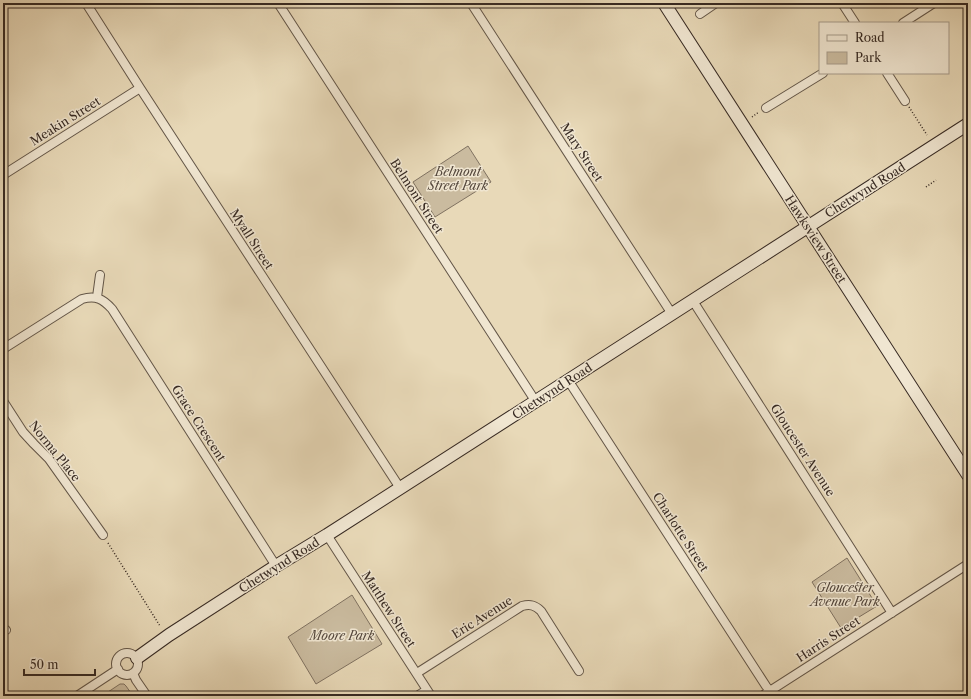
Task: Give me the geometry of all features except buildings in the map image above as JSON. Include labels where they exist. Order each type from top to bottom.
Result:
[{"type":"street","name":"Myall Street","points":[[86,3],[400,488]]},
{"type":"street","name":"Belmont Street","points":[[278,3],[536,402]]},
{"type":"street","name":"Mary Street","points":[[471,3],[672,314]]},
{"type":"street","name":"Hawksview Street","points":[[664,3],[968,475]]},
{"type":"street","points":[[700,14],[716,3]]},
{"type":"street","points":[[842,3],[854,22]]},
{"type":"street","points":[[905,22],[934,3]]},
{"type":"street","points":[[766,108],[821,74]]},
{"type":"street","points":[[888,74],[905,101]]},
{"type":"street","name":"Meakin Street","points":[[3,174],[140,88]]},
{"type":"street","name":"Chetwynd Road","points":[[137,658],[163,639],[276,566],[536,402],[968,124]]},
{"type":"street","points":[[3,349],[82,299],[89,297],[97,298],[100,275]]},
{"type":"street","name":"Grace Crescent","points":[[97,298],[106,302],[112,309],[276,566]]},
{"type":"street","name":"Gloucester Avenue","points":[[693,301],[892,613]]},
{"type":"street","name":"Charlotte Street","points":[[568,380],[772,693]]},
{"type":"street","name":"Norma Place","points":[[3,401],[23,432],[49,459],[103,535]]},
{"type":"street","name":"Matthew Street","points":[[327,535],[429,693]]},
{"type":"street","name":"Harris Street","points":[[762,696],[772,693],[968,564]]},
{"type":"street","name":"Eric Avenue","points":[[417,673],[522,606],[528,605],[535,606],[541,611],[579,671]]},
{"type":"street","points":[[123,653],[131,653],[137,658],[139,664],[136,671],[133,673],[126,675],[118,669],[116,666],[117,658],[123,653]]},
{"type":"street","points":[[77,696],[118,669]]},
{"type":"street","points":[[133,673],[147,696]]},
{"type":"street","points":[[417,696],[429,693]]},
{"type":"path","points":[[905,101],[927,135]]},
{"type":"path","points":[[926,187],[936,180]]},
{"type":"path","points":[[103,535],[160,626]]},
{"type":"green space","name":"Belmont Street Park","points":[[468,146],[491,182],[435,217],[413,182]]},
{"type":"green space","name":"Gloucester Avenue Park","points":[[847,558],[877,606],[841,628],[812,582]]},
{"type":"green space","name":"Moore Park","points":[[352,595],[382,644],[316,684],[288,637]]},
{"type":"green space","points":[[120,684],[124,684],[133,696],[102,696]]}]
